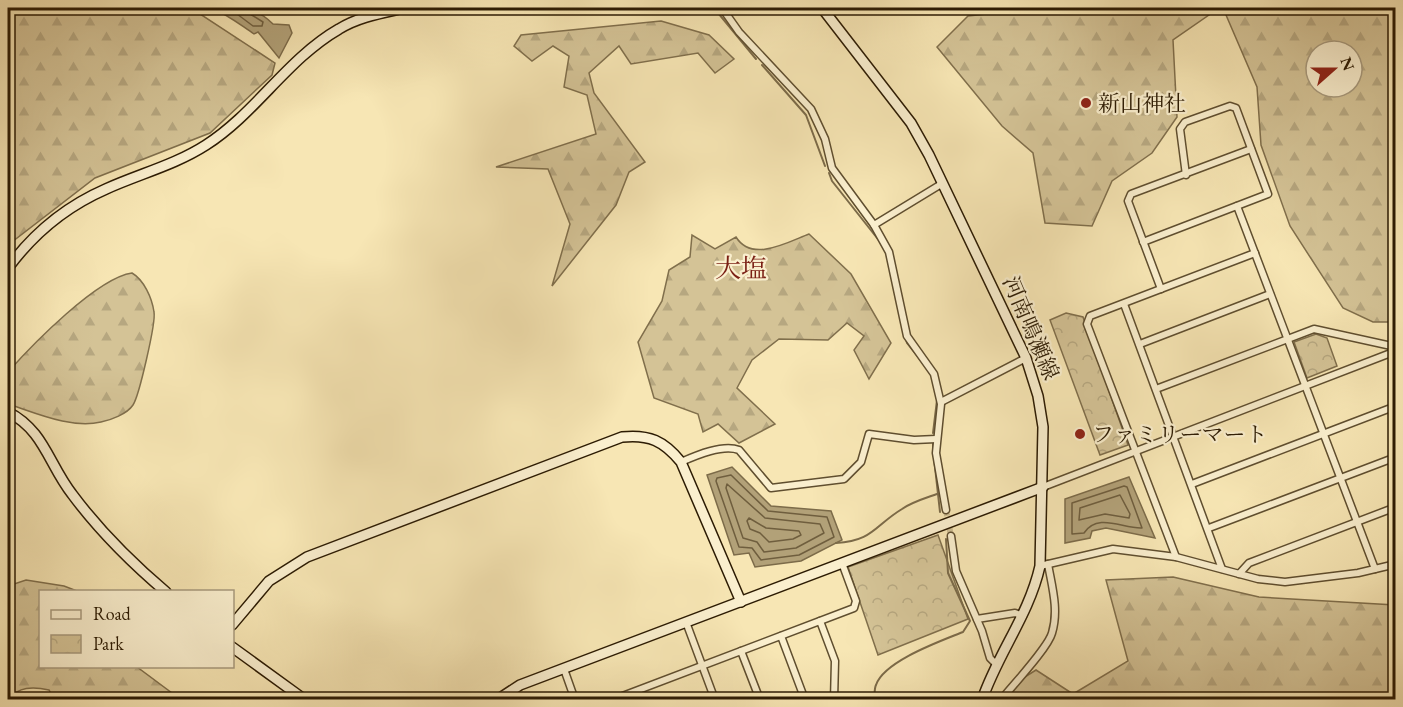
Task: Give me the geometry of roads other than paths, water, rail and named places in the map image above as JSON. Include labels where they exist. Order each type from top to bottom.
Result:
[{"type":"street","points":[[8,268],[46,226],[73,206],[106,189],[188,156],[224,134],[300,57],[333,32],[359,20],[404,8]]},
{"type":"street","points":[[722,8],[739,32],[811,109],[825,139],[832,168],[874,225],[890,252],[907,336],[934,374],[941,402],[936,453],[946,510]]},
{"type":"street","name":"河南鳴瀬線","points":[[822,8],[911,123],[943,183],[1026,358],[1038,396],[1043,427],[1044,565],[1024,617],[997,665],[982,699]]},
{"type":"street","points":[[1143,242],[1268,194],[1236,108],[1230,106],[1185,122],[1180,129],[1186,175]]},
{"type":"street","points":[[1161,289],[1128,201],[1131,194],[1251,149]]},
{"type":"street","points":[[874,225],[943,183]]},
{"type":"street","points":[[1237,206],[1375,569]]},
{"type":"street","points":[[1176,557],[1087,324],[1089,316],[1255,253]]},
{"type":"street","points":[[1140,344],[1270,294]]},
{"type":"street","points":[[1124,304],[1209,528],[1222,569]]},
{"type":"street","points":[[1156,389],[1314,329],[1395,349]]},
{"type":"street","points":[[496,699],[520,685],[1306,387],[1395,349]]},
{"type":"street","points":[[941,402],[1026,358]]},
{"type":"street","points":[[1192,484],[1395,406]]},
{"type":"street","points":[[8,412],[31,427],[41,439],[70,493],[165,590]]},
{"type":"street","points":[[681,462],[700,454],[734,448],[739,450],[771,488],[844,479],[861,462],[869,434],[914,440],[936,439]]},
{"type":"street","points":[[234,623],[269,580],[300,561],[622,437],[650,437],[665,444],[681,462],[741,602]]},
{"type":"street","points":[[1209,528],[1395,457]]},
{"type":"street","points":[[1239,574],[1249,563],[1395,507]]},
{"type":"street","points":[[951,536],[956,571],[977,619],[990,658],[997,665]]},
{"type":"street","points":[[1000,699],[1052,636],[1055,599],[1044,565],[1113,549],[1176,557],[1239,574],[1285,582],[1395,564]]},
{"type":"street","points":[[612,699],[854,608],[856,601],[842,563]]},
{"type":"street","points":[[977,619],[1015,614],[1024,617]]},
{"type":"street","points":[[820,621],[835,661],[834,699]]},
{"type":"street","points":[[686,622],[715,699]]},
{"type":"street","points":[[781,636],[805,699]]},
{"type":"street","points":[[234,647],[305,699]]},
{"type":"street","points":[[741,651],[760,699]]},
{"type":"street","points":[[564,669],[575,699]]},
{"type":"water","points":[[237,7],[252,10],[273,24],[289,25],[292,33],[279,58],[258,32],[254,34],[228,16],[211,8]]},
{"type":"water","points":[[732,467],[771,506],[831,511],[842,540],[801,561],[755,567],[749,553],[734,555],[707,475]]},
{"type":"water","points":[[1129,477],[1155,538],[1106,528],[1092,531],[1090,538],[1065,543],[1065,499]]},
{"type":"waterway","points":[[714,8],[756,59]]},
{"type":"waterway","points":[[762,65],[806,115],[825,166]]},
{"type":"waterway","points":[[829,173],[832,181],[881,243]]},
{"type":"waterway","points":[[893,285],[907,343],[926,367]]},
{"type":"waterway","points":[[933,433],[937,400]]},
{"type":"waterway","points":[[933,443],[933,452]]},
{"type":"waterway","points":[[934,458],[940,512]]},
{"type":"waterway","points":[[836,543],[866,536],[906,507],[937,494]]},
{"type":"waterway","points":[[874,700],[876,685],[881,676],[890,668],[928,646],[963,632],[970,621],[948,573],[946,539]]},
{"type":"tunnel","points":[[946,510],[951,536]]},
{"type":"place","name":"新山神社","points":[[1086,103]]},
{"type":"place","name":"ファミリーマート","points":[[1080,434]]},
{"type":"district","name":"大塩","points":[[741,268]]}]
